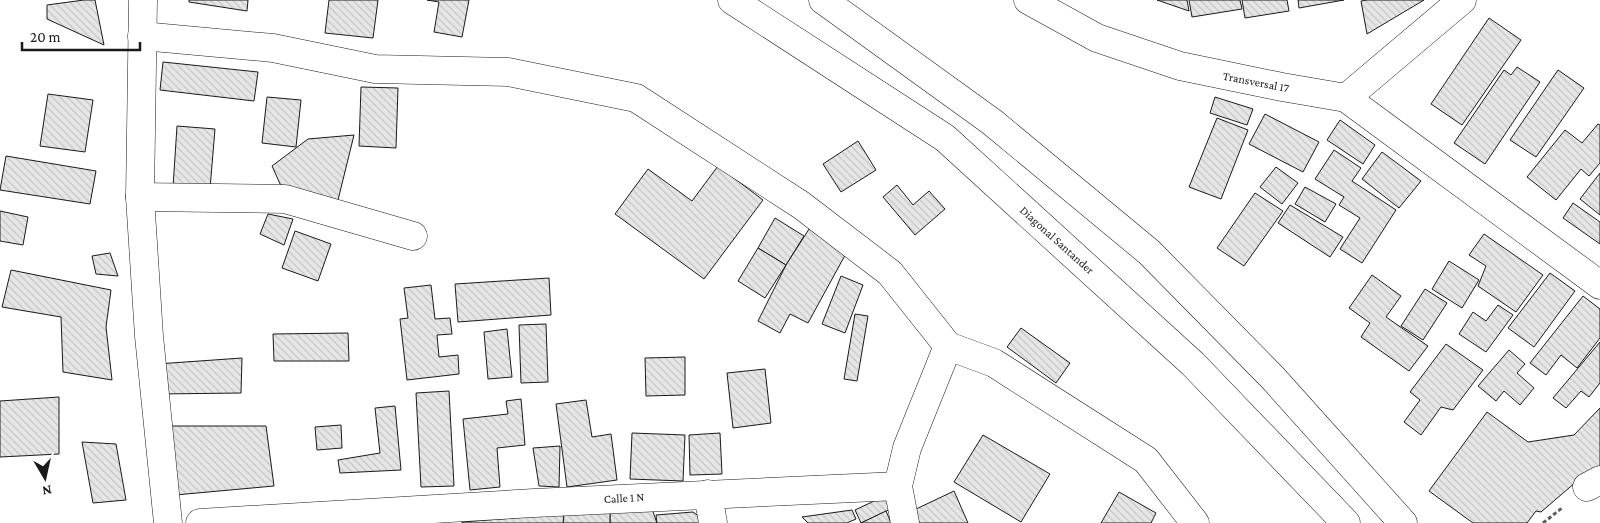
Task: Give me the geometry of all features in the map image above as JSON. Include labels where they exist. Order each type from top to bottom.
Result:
[{"type":"street","points":[[142,0],[140,197],[149,336],[168,523]]},
{"type":"street","name":"Diagonal Santander","points":[[732,0],[944,138],[1193,364],[1346,523]]},
{"type":"street","points":[[823,0],[992,122],[1149,252],[1273,378],[1403,523]]},
{"type":"street","name":"Transversal 17","points":[[1028,0],[1097,38],[1180,66],[1346,98]]},
{"type":"street","points":[[1462,0],[1346,98],[1600,286]]},
{"type":"street","points":[[142,36],[273,48],[376,69],[508,72],[636,98],[800,205],[890,273],[948,346],[994,363],[1146,460],[1195,523]]},
{"type":"street","points":[[140,197],[285,199],[413,236]]},
{"type":"street","points":[[905,523],[898,486],[907,448],[948,346]]},
{"type":"street","name":"Calle 1 N","points":[[200,523],[708,494],[898,486]]},
{"type":"street","points":[[708,494],[713,523]]},
{"type":"building","points":[[95,0],[104,45],[47,19],[47,5]]},
{"type":"building","points":[[189,0],[248,0],[247,11],[189,2]]},
{"type":"building","points":[[329,0],[378,0],[373,38],[325,33]]},
{"type":"building","points":[[427,0],[469,0],[462,37],[434,32],[439,2]]},
{"type":"building","points":[[1157,0],[1187,0],[1189,11]]},
{"type":"building","points":[[1189,0],[1240,0],[1242,9],[1192,17]]},
{"type":"building","points":[[1242,0],[1287,0],[1289,11],[1245,18]]},
{"type":"building","points":[[1298,0],[1344,0],[1299,8]]},
{"type":"building","points":[[1424,0],[1367,34],[1361,1]]},
{"type":"building","points":[[1489,18],[1521,40],[1462,125],[1431,104]]},
{"type":"building","points":[[163,62],[258,72],[254,101],[160,90]]},
{"type":"building","points":[[1517,67],[1540,82],[1485,164],[1454,143],[1504,70],[1511,75]]},
{"type":"building","points":[[1558,70],[1584,88],[1536,157],[1510,140]]},
{"type":"building","points":[[361,87],[398,88],[396,148],[359,146]]},
{"type":"building","points":[[48,94],[93,100],[85,152],[40,146]]},
{"type":"building","points":[[267,97],[301,100],[296,147],[262,143]]},
{"type":"building","points":[[1215,97],[1253,109],[1247,125],[1210,113]]},
{"type":"building","points":[[1265,114],[1319,142],[1303,172],[1249,144]]},
{"type":"building","points":[[1217,118],[1248,130],[1221,199],[1189,187]]},
{"type":"building","points":[[1340,120],[1375,145],[1363,164],[1327,140]]},
{"type":"building","points":[[1598,124],[1600,125],[1600,163],[1589,176],[1581,169],[1556,200],[1527,177],[1565,130],[1582,143]]},
{"type":"building","points":[[177,126],[215,129],[210,189],[173,187]]},
{"type":"building","points":[[354,135],[338,200],[281,186],[272,166],[308,139]]},
{"type":"building","points":[[858,141],[876,170],[841,192],[823,164]]},
{"type":"building","points":[[1334,150],[1361,168],[1352,181],[1396,210],[1362,263],[1340,249],[1360,218],[1339,205],[1344,197],[1315,179]]},
{"type":"building","points":[[1382,152],[1421,181],[1399,208],[1362,179]]},
{"type":"building","points":[[6,156],[96,171],[90,204],[0,190]]},
{"type":"building","points":[[718,166],[763,200],[704,279],[615,214],[648,169],[692,201]]},
{"type":"building","points":[[1276,167],[1298,183],[1282,204],[1260,187]]},
{"type":"building","points":[[1600,173],[1600,215],[1580,199]]},
{"type":"building","points":[[897,185],[913,205],[929,191],[945,209],[915,235],[883,197]]},
{"type":"building","points":[[1305,187],[1336,204],[1325,222],[1295,204]]},
{"type":"building","points":[[1255,193],[1283,211],[1244,266],[1217,248]]},
{"type":"building","points":[[1573,203],[1600,222],[1600,244],[1563,218]]},
{"type":"building","points":[[1290,205],[1343,237],[1330,257],[1278,223]]},
{"type":"building","points":[[0,211],[28,217],[23,245],[0,241]]},
{"type":"building","points":[[268,214],[293,219],[284,245],[260,234]]},
{"type":"building","points":[[775,218],[804,236],[786,265],[758,248]]},
{"type":"building","points":[[811,226],[849,248],[808,323],[790,314],[780,333],[758,321],[786,265]]},
{"type":"building","points":[[295,231],[331,244],[318,281],[282,268]]},
{"type":"building","points":[[1484,234],[1543,275],[1516,312],[1478,286],[1486,266],[1469,255]]},
{"type":"building","points":[[758,248],[786,265],[765,298],[738,281]]},
{"type":"building","points":[[110,253],[118,276],[96,274],[92,256]]},
{"type":"building","points":[[1449,261],[1479,280],[1462,308],[1432,289]]},
{"type":"building","points":[[11,270],[111,290],[106,327],[112,380],[63,372],[61,317],[2,307]]},
{"type":"building","points":[[1550,273],[1575,291],[1534,347],[1508,328]]},
{"type":"building","points":[[1372,275],[1401,296],[1386,317],[1428,346],[1409,371],[1361,337],[1370,323],[1349,308]]},
{"type":"building","points":[[841,276],[863,285],[845,333],[822,324]]},
{"type":"building","points":[[549,278],[551,315],[458,322],[455,284]]},
{"type":"building","points":[[431,285],[435,319],[450,318],[452,334],[437,335],[439,357],[458,355],[459,374],[407,380],[400,319],[408,318],[404,288]]},
{"type":"building","points":[[1425,289],[1447,303],[1423,340],[1401,326]]},
{"type":"building","points":[[1583,296],[1600,309],[1600,338],[1577,368],[1561,355],[1546,375],[1530,363]]},
{"type":"building","points":[[1498,305],[1513,315],[1486,352],[1459,334],[1473,312],[1486,321]]},
{"type":"building","points":[[855,314],[868,316],[857,381],[844,379]]},
{"type":"building","points":[[546,324],[548,382],[521,383],[519,325]]},
{"type":"building","points":[[1021,328],[1070,363],[1056,383],[1007,347]]},
{"type":"building","points":[[507,329],[512,377],[488,379],[484,332]]},
{"type":"building","points":[[348,333],[349,361],[274,361],[273,334]]},
{"type":"building","points":[[1600,342],[1600,383],[1589,397],[1581,391],[1566,408],[1553,398]]},
{"type":"building","points":[[1446,344],[1483,370],[1453,410],[1441,407],[1421,435],[1404,422],[1420,400],[1410,392]]},
{"type":"building","points":[[1509,350],[1525,364],[1517,373],[1534,388],[1520,405],[1504,391],[1496,401],[1478,386]]},
{"type":"building","points":[[685,357],[685,395],[646,396],[645,358]]},
{"type":"building","points":[[242,358],[241,393],[159,394],[157,364]]},
{"type":"building","points":[[765,369],[771,423],[733,428],[727,373]]},
{"type":"building","points":[[449,391],[454,486],[421,487],[416,393]]},
{"type":"building","points":[[59,397],[59,454],[0,457],[0,401]]},
{"type":"building","points":[[521,399],[525,445],[497,448],[500,487],[470,490],[463,419],[508,414],[506,401]]},
{"type":"building","points":[[586,400],[592,437],[611,434],[617,480],[567,487],[556,404]]},
{"type":"building","points":[[395,406],[401,470],[340,473],[338,460],[380,453],[375,408]]},
{"type":"building","points":[[1600,408],[1600,469],[1590,470],[1541,512],[1536,511],[1527,523],[1473,523],[1429,491],[1487,412],[1528,442],[1574,435]]},
{"type":"building","points":[[341,425],[342,448],[317,450],[315,427]]},
{"type":"building","points":[[170,426],[266,426],[274,486],[175,495]]},
{"type":"building","points":[[632,433],[685,435],[683,481],[630,479]]},
{"type":"building","points":[[720,433],[722,474],[690,475],[689,435]]},
{"type":"building","points":[[983,435],[1050,474],[1021,522],[954,482]]},
{"type":"building","points":[[82,442],[116,444],[126,500],[93,503]]},
{"type":"building","points":[[560,446],[559,487],[539,486],[533,448]]},
{"type":"building","points":[[954,491],[968,523],[919,523],[914,510]]},
{"type":"building","points":[[1119,492],[1156,513],[1151,523],[1101,523]]},
{"type":"building","points":[[889,494],[895,507],[861,523],[855,510]]},
{"type":"building","points":[[652,509],[657,523],[610,523],[610,511]]},
{"type":"building","points":[[852,510],[856,519],[847,523],[808,523],[802,517]]},
{"type":"building","points":[[610,511],[610,523],[563,523],[564,514]]},
{"type":"building","points":[[886,511],[891,523],[861,523]]},
{"type":"building","points":[[693,512],[704,520],[704,523],[657,523],[656,515]]},
{"type":"building","points":[[564,514],[563,523],[462,523],[462,522]]}]
